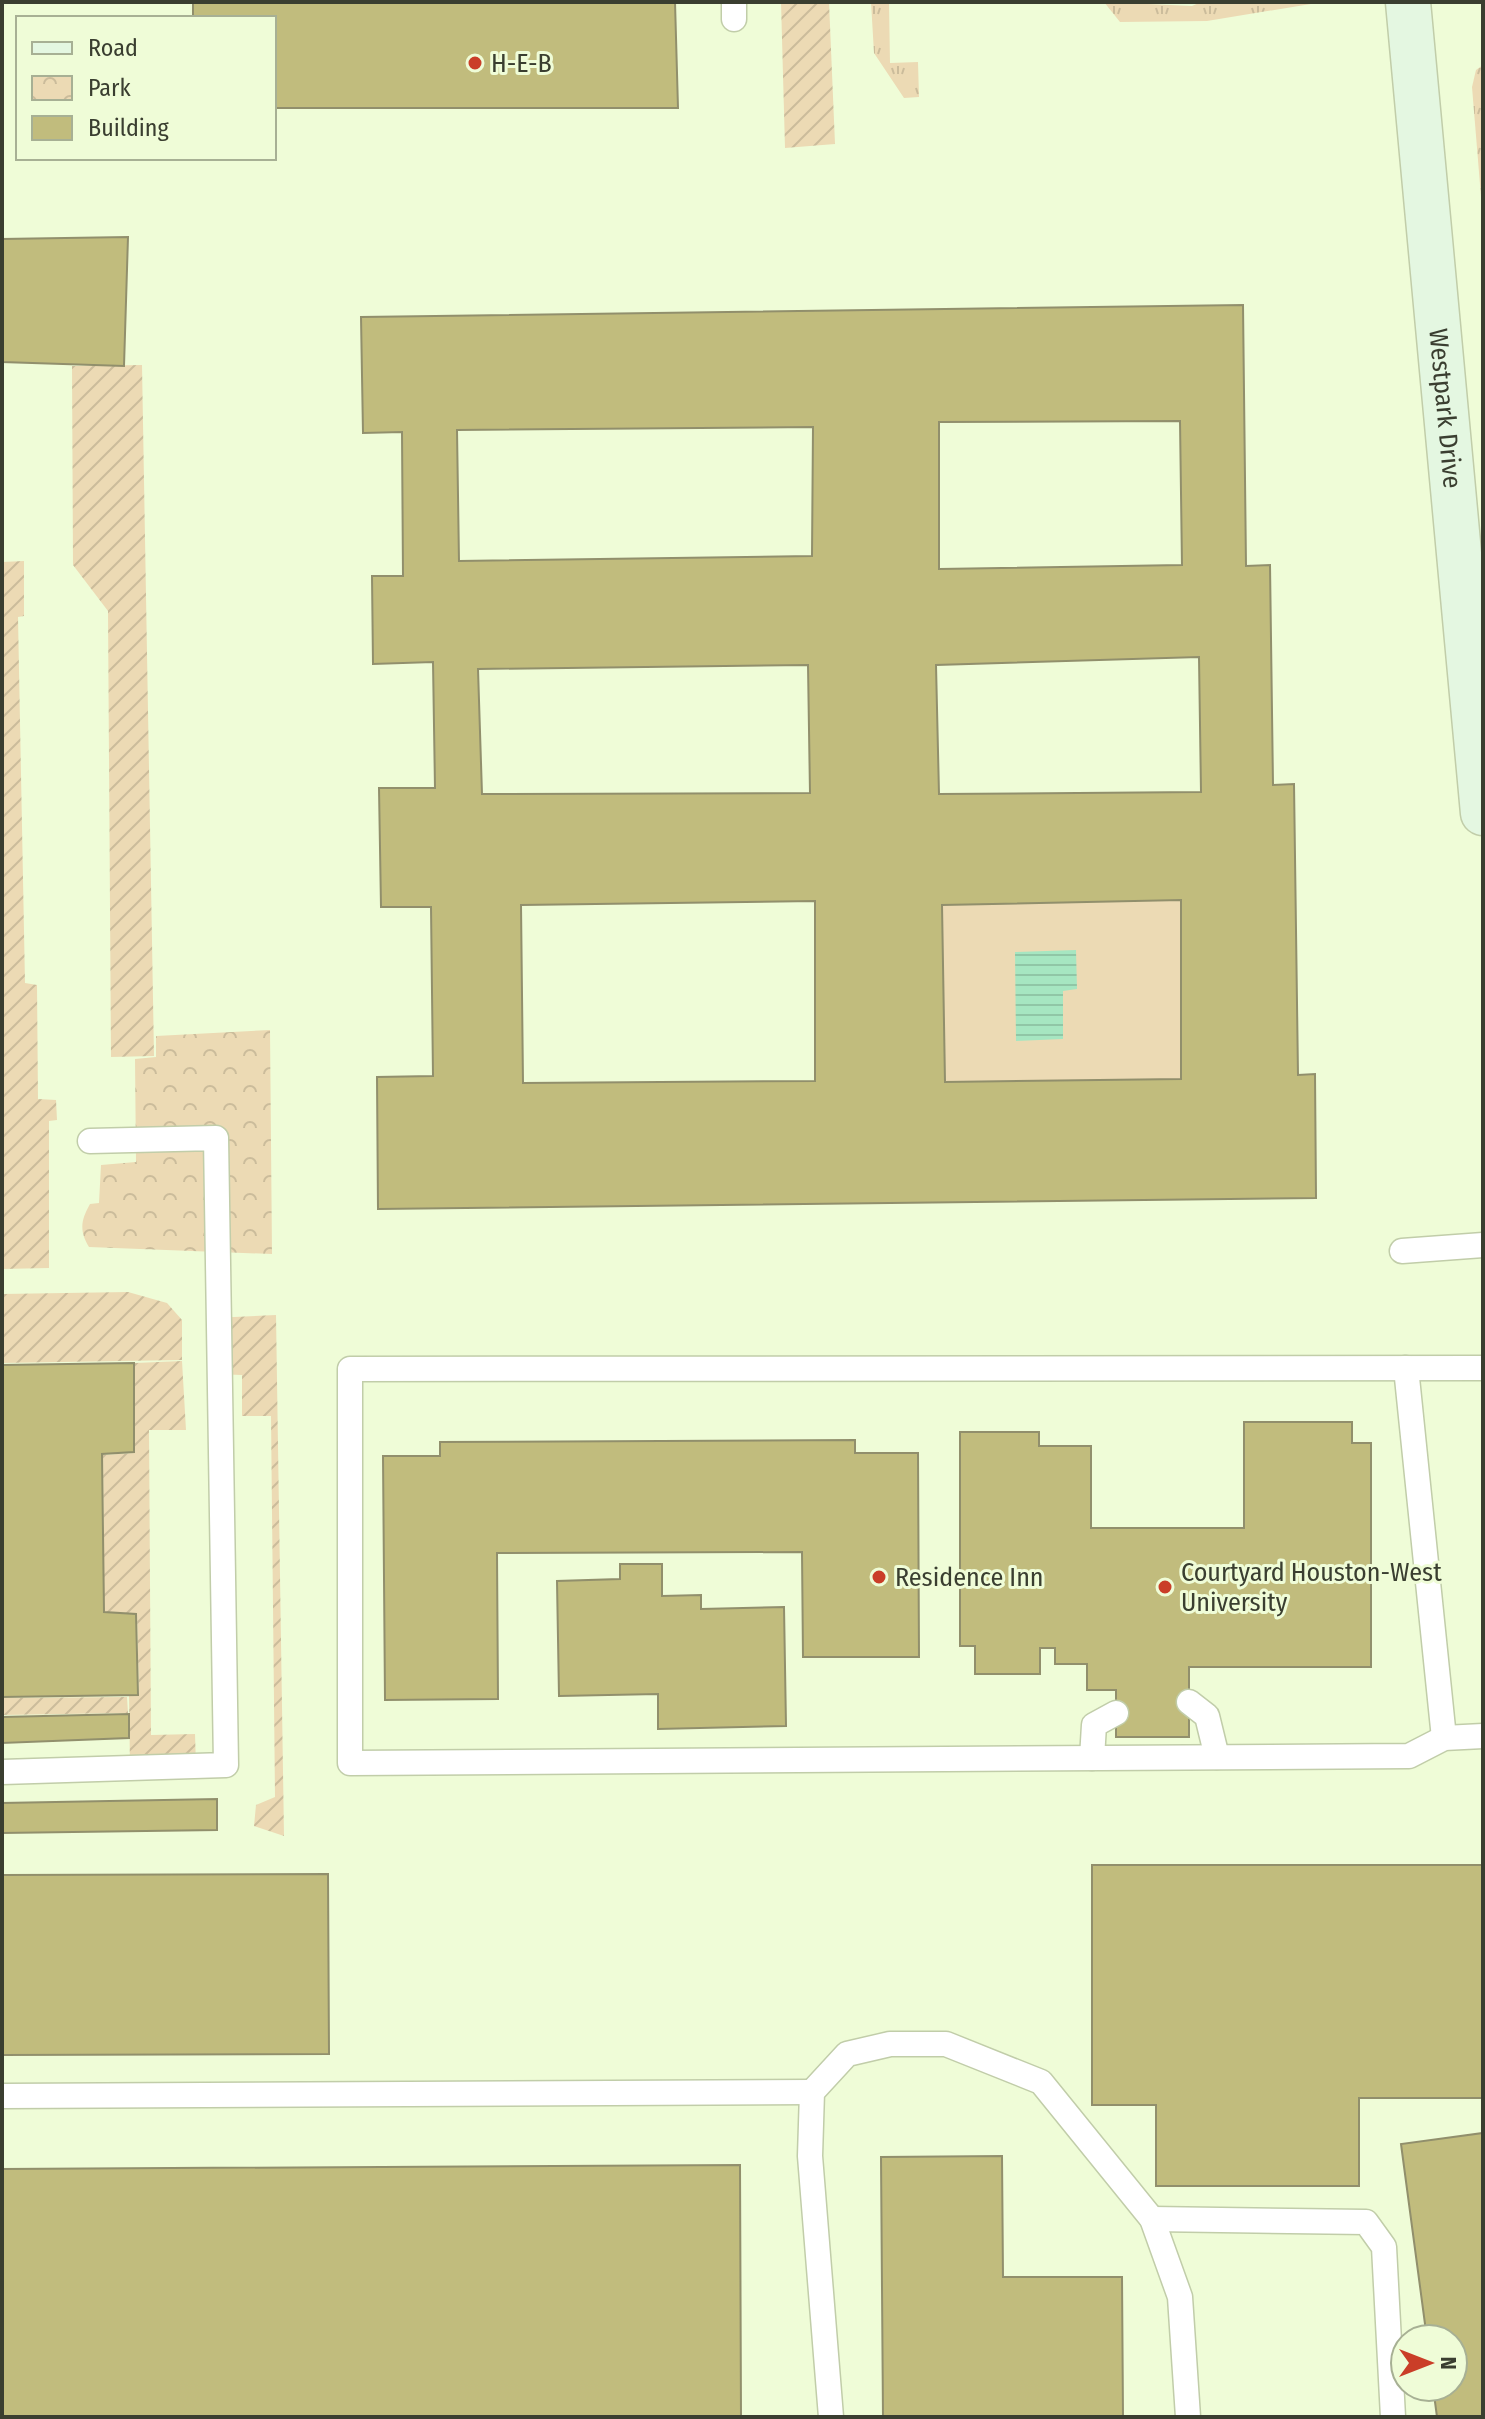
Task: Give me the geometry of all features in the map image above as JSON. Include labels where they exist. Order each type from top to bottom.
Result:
[{"type":"main road","name":"Westpark Drive","points":[[1408,2],[1483,813]]},
{"type":"lane","points":[[2,1772],[226,1765],[216,1138],[90,1141]]},
{"type":"lane","points":[[1402,1251],[1483,1245]]},
{"type":"lane","points":[[1406,1368],[1444,1738]]},
{"type":"lane","points":[[1483,1368],[350,1369],[350,1763],[1409,1756],[1444,1738],[1483,1736]]},
{"type":"lane","points":[[1189,1702],[1207,1716],[1217,1757]]},
{"type":"lane","points":[[1092,1758],[1094,1725],[1116,1713]]},
{"type":"lane","points":[[831,2417],[810,2156],[812,2092],[847,2054],[890,2044],[946,2044],[1041,2082],[1152,2219],[1180,2297],[1188,2417]]},
{"type":"lane","points":[[2,2096],[812,2092]]},
{"type":"lane","points":[[1152,2219],[1366,2222],[1384,2247],[1393,2417]]},
{"type":"green space","points":[[781,2],[829,2],[835,144],[785,148]]},
{"type":"green space","points":[[871,2],[889,2],[890,63],[918,62],[919,97],[904,98],[874,53]]},
{"type":"green space","points":[[1104,2],[1192,6],[1201,2],[1323,2],[1207,21],[1120,22]]},
{"type":"green space","points":[[1483,65],[1483,221],[1472,87],[1476,70]]},
{"type":"green space","points":[[142,365],[154,1056],[111,1057],[108,611],[73,565],[72,366]]},
{"type":"green space","points":[[24,561],[24,616],[18,617],[25,983],[37,985],[38,1099],[56,1100],[57,1120],[49,1121],[49,1268],[2,1269],[2,562]]},
{"type":"green space","points":[[1181,900],[1181,1079],[945,1082],[942,905]]},
{"type":"green space","points":[[270,1030],[272,1254],[89,1247],[84,1236],[83,1220],[90,1204],[99,1203],[101,1165],[136,1162],[135,1059],[156,1057],[156,1036]]},
{"type":"green space","points":[[128,1292],[167,1303],[182,1320],[182,1360],[2,1363],[2,1294]]},
{"type":"green space","points":[[276,1315],[284,1836],[254,1826],[256,1805],[275,1797],[271,1416],[242,1416],[242,1375],[214,1374],[212,1318]]},
{"type":"green space","points":[[182,1361],[186,1430],[149,1430],[151,1735],[195,1734],[196,1766],[130,1768],[129,1696],[139,1695],[137,1615],[104,1612],[103,1455],[134,1453],[135,1363]]},
{"type":"green space","points":[[127,1697],[128,1713],[2,1715],[2,1698]]},
{"type":"shaded area","points":[[1076,950],[1077,989],[1063,991],[1063,1039],[1016,1041],[1015,952]]},
{"type":"building","name":"H-E-B","points":[[193,2],[675,2],[678,108],[276,108],[276,16],[193,16]]},
{"type":"building","points":[[128,237],[124,366],[2,362],[2,239]]},
{"type":"building","points":[[1243,305],[1246,566],[1270,565],[1273,785],[1294,784],[1298,1075],[1315,1074],[1316,1198],[378,1209],[377,1077],[433,1076],[431,907],[381,907],[379,788],[435,788],[433,662],[373,664],[372,576],[403,576],[402,432],[363,433],[361,317]],"holes":[[[1180,421],[1182,565],[939,569],[939,422]],[[813,427],[812,556],[459,561],[457,430]],[[1199,657],[1201,792],[939,794],[936,665]],[[808,665],[810,793],[482,794],[478,669]],[[1181,900],[1181,1079],[945,1082],[942,905]],[[815,901],[815,1081],[523,1083],[521,905]]]},
{"type":"building","points":[[134,1363],[134,1452],[102,1454],[104,1612],[136,1614],[138,1695],[2,1697],[2,1365]]},
{"type":"building","name":"Courtyard Houston-West University","points":[[1244,1422],[1352,1422],[1352,1443],[1371,1443],[1371,1667],[1189,1667],[1189,1737],[1116,1737],[1116,1690],[1087,1690],[1087,1664],[1055,1664],[1055,1648],[1040,1648],[1040,1674],[975,1674],[975,1646],[960,1646],[960,1432],[1039,1432],[1039,1446],[1091,1446],[1091,1528],[1244,1528]]},
{"type":"building","points":[[855,1440],[855,1453],[918,1453],[919,1657],[803,1657],[802,1552],[497,1553],[498,1699],[385,1700],[383,1456],[440,1456],[440,1442]]},
{"type":"building","points":[[620,1564],[662,1564],[662,1596],[701,1595],[701,1609],[784,1607],[786,1726],[658,1729],[658,1694],[559,1696],[557,1581],[620,1579]]},
{"type":"building","points":[[129,1714],[129,1738],[2,1743],[2,1717]]},
{"type":"building","points":[[217,1799],[217,1830],[2,1833],[2,1803]]},
{"type":"building","points":[[1092,1865],[1483,1865],[1483,2098],[1359,2098],[1359,2186],[1156,2186],[1156,2105],[1092,2105]]},
{"type":"building","points":[[328,1874],[329,2054],[2,2055],[2,1875]]},
{"type":"building","points":[[1483,2133],[1483,2417],[1437,2417],[1435,2403],[1469,2403],[1469,2323],[1425,2323],[1401,2144]]},
{"type":"building","points":[[1002,2156],[1003,2277],[1122,2277],[1123,2417],[883,2417],[881,2157]]},
{"type":"building","points":[[740,2165],[741,2417],[2,2417],[2,2169]]},
{"type":"place","name":"H-E-B","points":[[475,63]]},
{"type":"place","name":"Residence Inn","points":[[879,1577]]},
{"type":"place","name":"Courtyard Houston-West University","points":[[1165,1587]]}]
